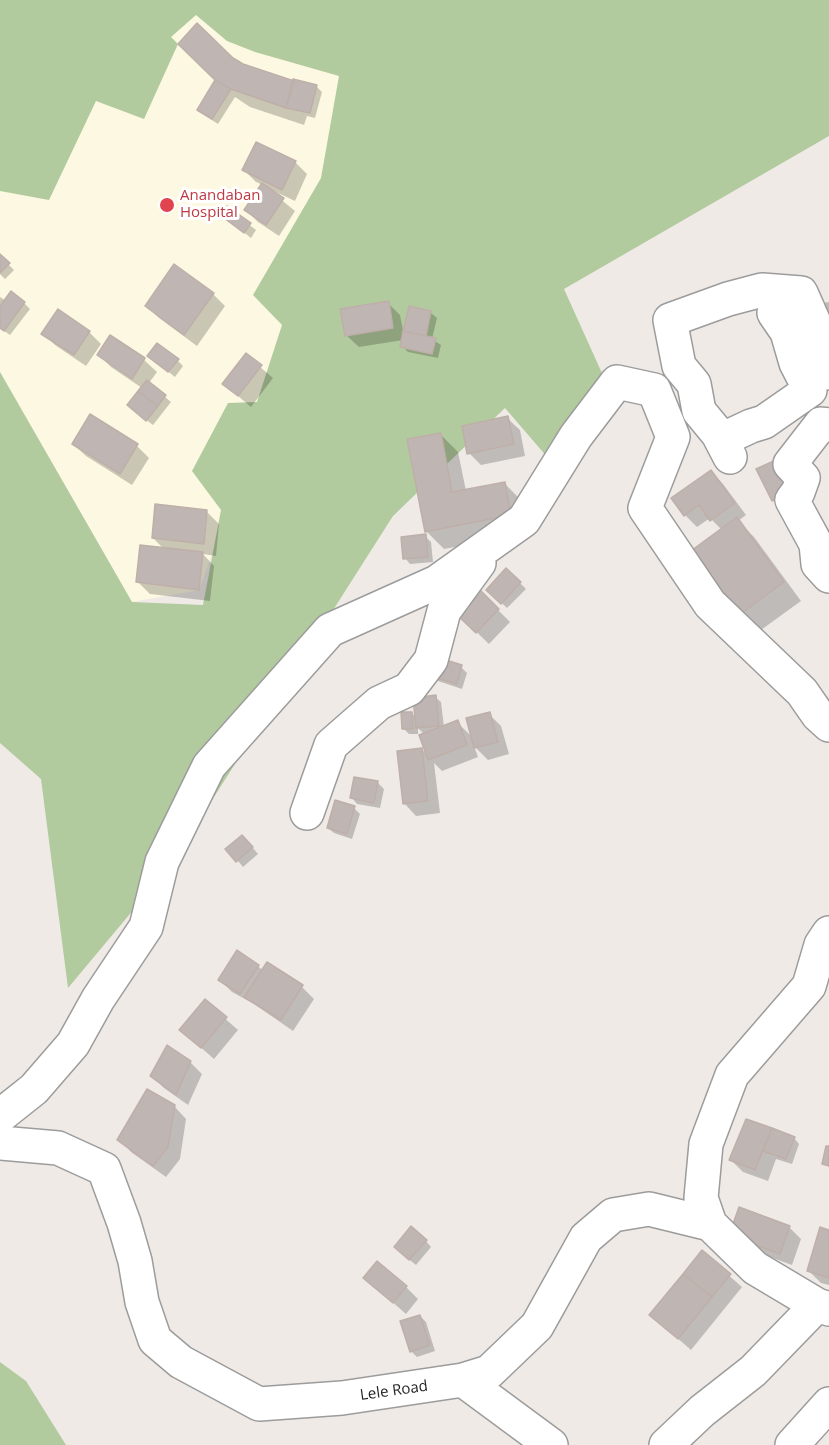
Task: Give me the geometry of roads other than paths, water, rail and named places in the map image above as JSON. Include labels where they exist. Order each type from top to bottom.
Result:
[{"type":"street","points":[[778,292],[774,313],[787,332],[796,363],[810,390],[764,422],[751,426],[725,449],[699,411],[694,384],[679,366],[670,320],[728,299],[762,290],[801,293],[816,327],[817,353],[829,374]]},
{"type":"street","points":[[0,1116],[34,1089],[72,1044],[146,927],[162,862],[209,766],[330,630],[437,582],[524,520],[576,436],[617,382],[654,390],[672,437],[645,508],[711,604],[826,717]]},
{"type":"street","points":[[829,425],[821,424],[790,464],[803,478],[792,500],[816,544],[818,564],[829,576]]},
{"type":"street","points":[[307,813],[331,745],[379,703],[409,689],[431,660],[444,611],[496,540]]},
{"type":"street","points":[[666,1445],[702,1411],[753,1371],[823,1307],[755,1268],[710,1224],[701,1198],[706,1144],[732,1075],[809,986],[821,945],[829,933]]},
{"type":"street","name":"Lele Road","points":[[0,1143],[58,1148],[104,1169],[124,1223],[135,1261],[142,1302],[155,1340],[181,1362],[259,1404],[342,1398],[463,1380],[489,1372],[537,1326],[586,1238],[613,1215],[649,1209],[710,1224]]},
{"type":"street","points":[[463,1380],[551,1445]]},
{"type":"street","points":[[792,1445],[829,1404]]},
{"type":"place","name":"Anandaban Hospital","points":[[167,205]]}]
